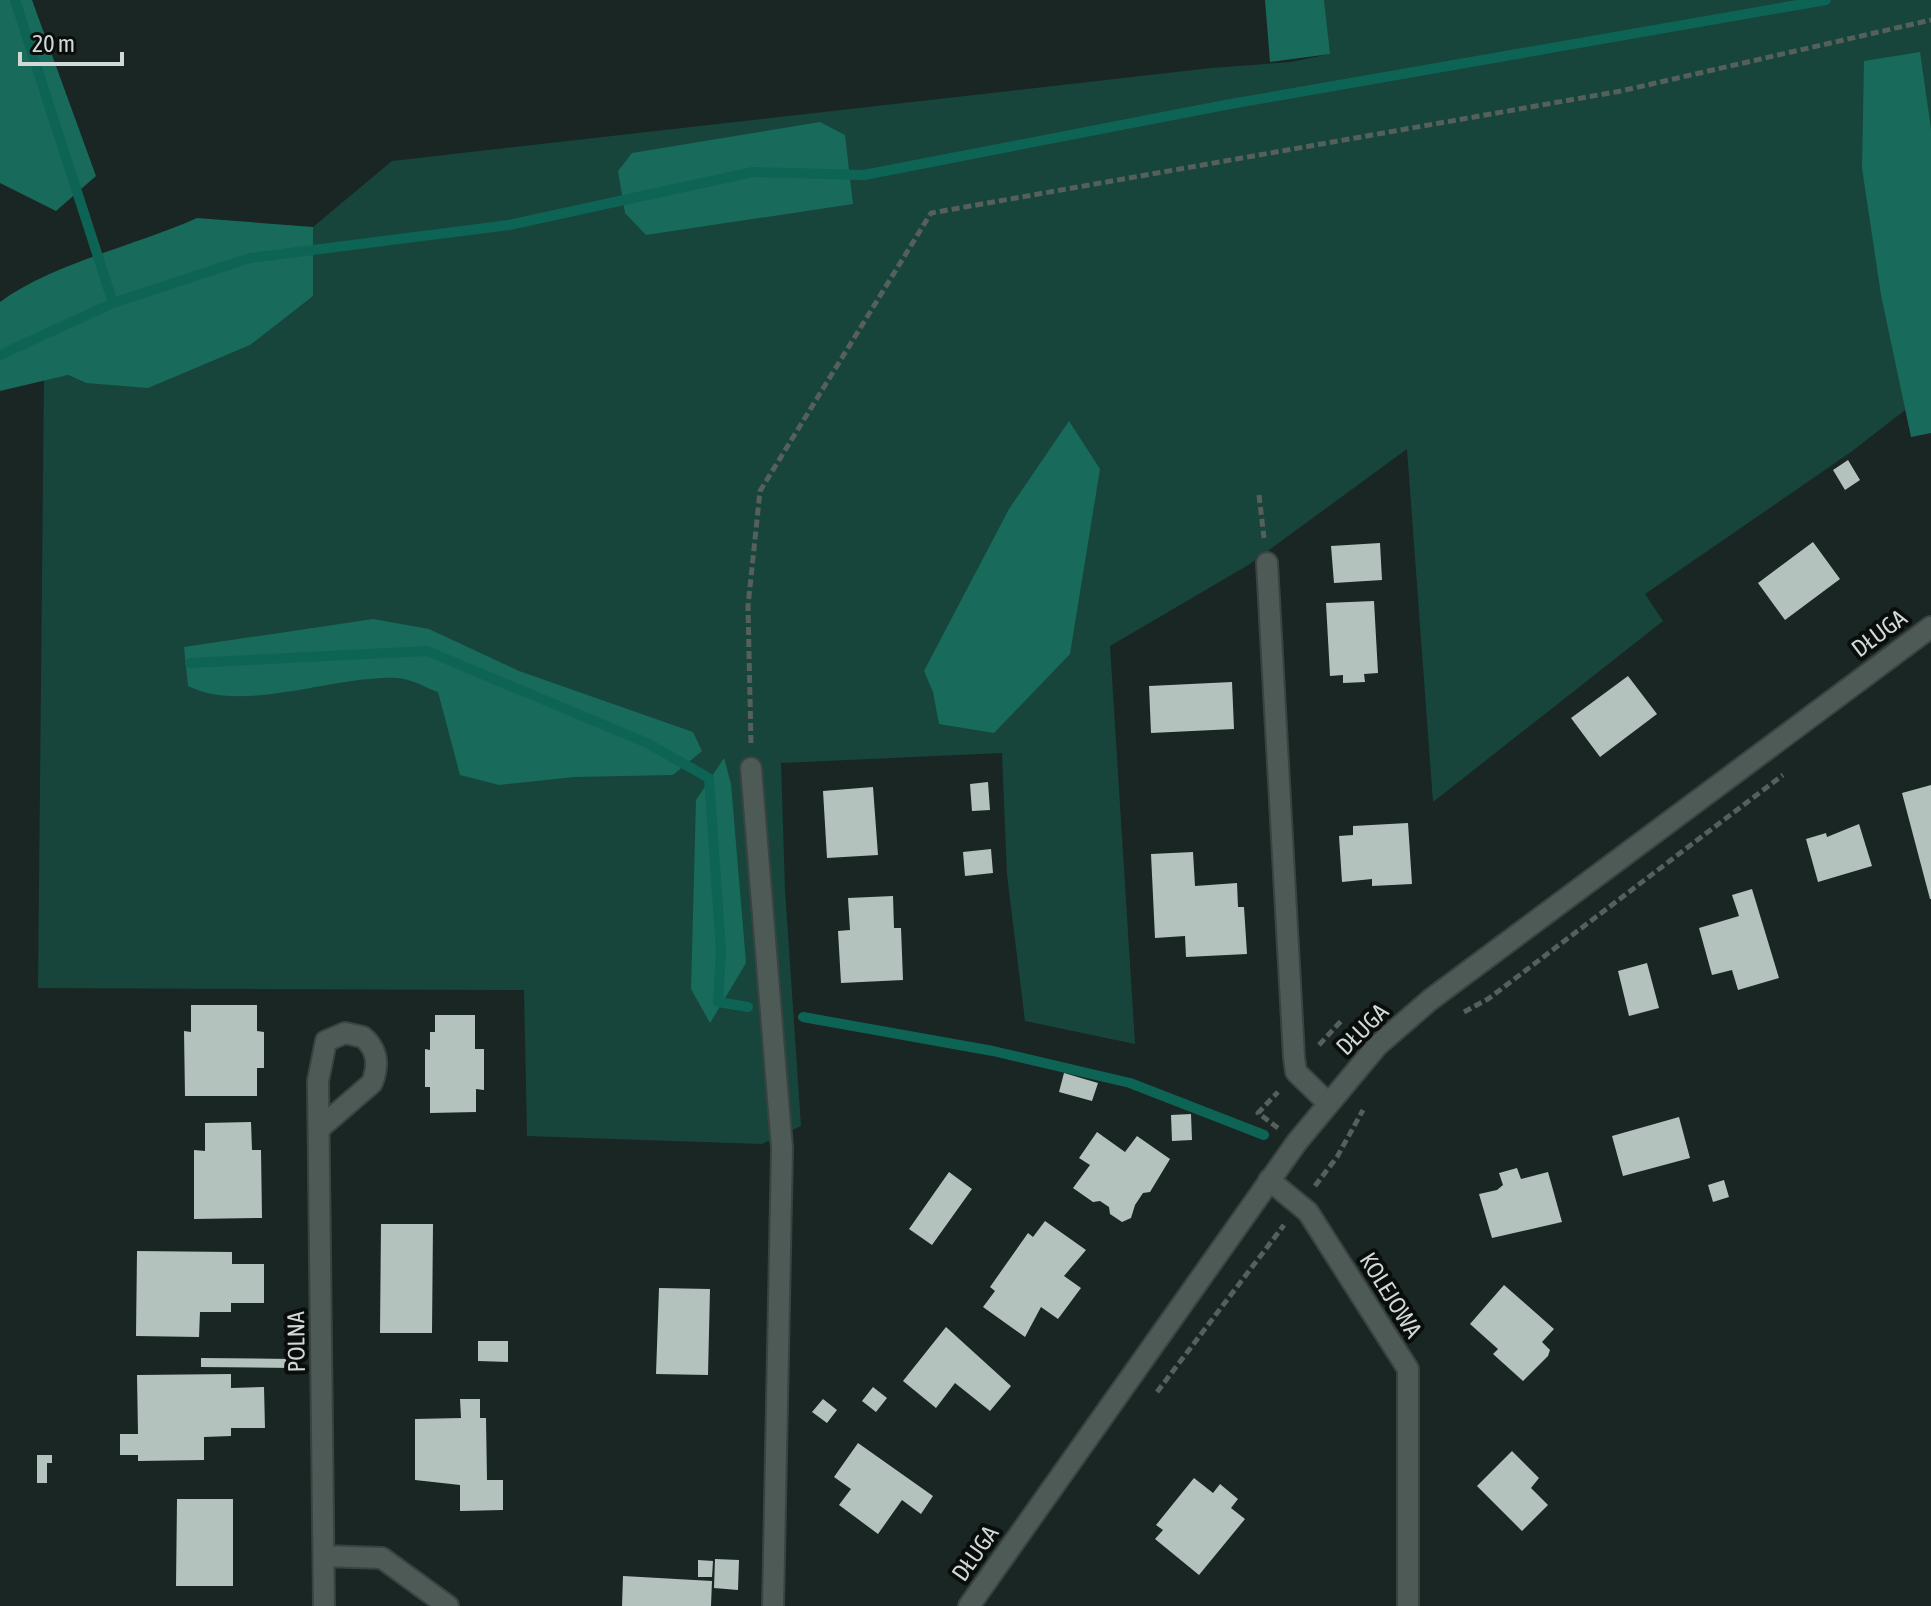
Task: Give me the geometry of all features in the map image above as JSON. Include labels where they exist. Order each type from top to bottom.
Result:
[{"type":"street","points":[[1267,563],[1294,1057],[1296,1072],[1328,1103]]},
{"type":"street","name":"DŁUGA","points":[[969,1606],[1269,1180],[1377,1046],[1430,1000],[1931,627]]},
{"type":"street","points":[[751,768],[782,1148],[773,1606]]},
{"type":"street","name":"POLNA","points":[[320,1128],[324,1606]]},
{"type":"street","name":"KOLEJOWA","points":[[1269,1180],[1300,1205],[1408,1369],[1408,1606]]},
{"type":"street","points":[[324,1556],[382,1558],[448,1606]]},
{"type":"path","points":[[751,768],[748,606],[760,491],[931,213],[1621,91],[1931,20]]},
{"type":"path","points":[[1259,495],[1267,563]]},
{"type":"path","points":[[1452,1018],[1488,999],[1787,772]]},
{"type":"path","points":[[1156,1394],[1337,1157],[1364,1106]]},
{"type":"green space","points":[[0,0],[32,0],[96,176],[56,211],[0,183]]},
{"type":"green space","points":[[1265,0],[1324,0],[1330,54],[1270,62]]},
{"type":"green space","points":[[1324,0],[1931,0],[1931,390],[1851,452],[1645,594],[1663,621],[1433,802],[1407,449],[1250,564],[1110,646],[1135,1044],[1025,1021],[1007,875],[1002,753],[781,763],[785,890],[801,1126],[762,1144],[527,1136],[524,990],[38,988],[44,379],[68,375],[86,383],[313,296],[313,227],[392,161],[1211,68],[1291,62],[1329,54]]},
{"type":"green space","points":[[1920,52],[1931,129],[1931,433],[1911,437],[1881,295],[1862,168],[1864,61]]},
{"type":"green space","points":[[820,122],[845,135],[853,204],[646,235],[625,213],[618,171],[632,153]]},
{"type":"green space","points":[[197,218],[313,227],[313,296],[250,345],[148,388],[86,383],[68,375],[0,391],[0,302],[44,276]]},
{"type":"green space","points":[[1069,421],[1100,469],[1070,654],[994,733],[939,724],[933,692],[924,671],[1009,509]]},
{"type":"green space","points":[[373,619],[429,629],[519,671],[693,732],[702,751],[673,775],[575,777],[499,785],[460,775],[438,692],[407,680],[373,679],[236,696],[211,694],[188,686],[184,647]]},
{"type":"green space","points":[[724,758],[731,784],[746,963],[710,1023],[691,989],[696,800]]},
{"type":"building","points":[[1848,460],[1860,480],[1845,490],[1833,470]]},
{"type":"building","points":[[1813,542],[1840,579],[1785,620],[1758,583]]},
{"type":"building","points":[[1380,543],[1382,580],[1334,583],[1331,546]]},
{"type":"building","points":[[1374,601],[1378,673],[1364,674],[1365,682],[1343,683],[1343,675],[1330,676],[1326,603]]},
{"type":"building","points":[[1628,676],[1657,714],[1600,757],[1571,718]]},
{"type":"building","points":[[1232,682],[1234,729],[1151,733],[1149,686]]},
{"type":"building","points":[[988,782],[990,810],[972,811],[970,784]]},
{"type":"building","points":[[1931,785],[1931,899],[1930,899],[1902,793]]},
{"type":"building","points":[[873,787],[878,855],[827,858],[823,791]]},
{"type":"building","points":[[1408,823],[1412,884],[1372,886],[1372,879],[1342,882],[1339,836],[1353,835],[1353,826]]},
{"type":"building","points":[[1859,824],[1872,866],[1818,882],[1806,839],[1826,833],[1827,837]]},
{"type":"building","points":[[991,849],[993,873],[965,876],[963,852]]},
{"type":"building","points":[[1193,852],[1195,886],[1237,883],[1238,907],[1244,907],[1247,954],[1186,957],[1185,936],[1155,938],[1151,854]]},
{"type":"building","points":[[1752,889],[1779,978],[1738,990],[1732,970],[1712,975],[1699,928],[1739,916],[1732,895]]},
{"type":"building","points":[[893,896],[894,928],[901,928],[903,980],[841,983],[838,931],[850,930],[848,898]]},
{"type":"building","points":[[1647,963],[1659,1008],[1629,1016],[1618,971]]},
{"type":"building","points":[[191,1005],[257,1005],[257,1031],[264,1032],[264,1068],[257,1068],[257,1096],[185,1096],[184,1031],[191,1032]]},
{"type":"building","points":[[435,1015],[475,1015],[475,1049],[484,1049],[484,1090],[476,1089],[476,1112],[430,1113],[430,1087],[425,1087],[425,1049],[430,1050],[430,1032],[435,1032]]},
{"type":"building","points":[[1064,1073],[1098,1083],[1092,1101],[1059,1092]]},
{"type":"building","points":[[1191,1114],[1192,1140],[1172,1141],[1171,1115]]},
{"type":"building","points":[[1679,1117],[1690,1158],[1623,1176],[1612,1136]]},
{"type":"building","points":[[251,1122],[252,1150],[261,1150],[262,1218],[194,1219],[194,1150],[205,1151],[205,1123]]},
{"type":"building","points":[[1097,1132],[1125,1152],[1137,1136],[1170,1159],[1150,1192],[1143,1193],[1135,1205],[1131,1218],[1122,1222],[1110,1214],[1109,1207],[1100,1201],[1093,1202],[1073,1188],[1090,1165],[1079,1158]]},
{"type":"building","points":[[1517,1168],[1521,1179],[1548,1172],[1562,1222],[1492,1238],[1479,1194],[1497,1190],[1503,1185],[1499,1173]]},
{"type":"building","points":[[949,1172],[972,1189],[932,1245],[909,1229]]},
{"type":"building","points":[[1724,1180],[1729,1197],[1713,1202],[1708,1185]]},
{"type":"building","points":[[1045,1221],[1086,1250],[1064,1276],[1081,1288],[1058,1319],[1041,1307],[1025,1337],[983,1307],[995,1291],[990,1287],[1028,1233],[1033,1237]]},
{"type":"building","points":[[381,1224],[433,1224],[432,1333],[380,1333]]},
{"type":"building","points":[[137,1251],[232,1252],[232,1264],[264,1264],[264,1303],[231,1303],[231,1312],[200,1312],[199,1337],[136,1336]]},
{"type":"building","points":[[1504,1285],[1554,1329],[1542,1342],[1550,1350],[1548,1356],[1523,1381],[1493,1354],[1498,1349],[1470,1324]]},
{"type":"building","points":[[659,1288],[710,1289],[708,1375],[656,1374]]},
{"type":"building","points":[[946,1327],[1011,1386],[990,1411],[955,1383],[936,1408],[903,1381]]},
{"type":"building","points":[[478,1341],[508,1341],[508,1362],[478,1361]]},
{"type":"building","points":[[201,1358],[292,1359],[292,1368],[201,1367]]},
{"type":"building","points":[[231,1374],[231,1388],[264,1387],[265,1428],[231,1428],[231,1436],[204,1437],[204,1460],[138,1461],[138,1455],[120,1455],[120,1434],[138,1434],[137,1375]]},
{"type":"building","points":[[873,1387],[887,1398],[876,1412],[862,1401]]},
{"type":"building","points":[[460,1399],[480,1399],[480,1418],[486,1418],[487,1480],[503,1480],[503,1510],[460,1511],[460,1485],[415,1480],[415,1419],[461,1418]]},
{"type":"building","points":[[823,1399],[837,1410],[827,1423],[812,1412]]},
{"type":"building","points":[[858,1443],[933,1496],[921,1514],[902,1500],[878,1534],[839,1505],[851,1489],[834,1477]]},
{"type":"building","points":[[1512,1451],[1539,1478],[1531,1488],[1548,1505],[1522,1531],[1477,1486]]},
{"type":"building","points":[[37,1455],[52,1455],[52,1463],[47,1463],[47,1483],[37,1483]]},
{"type":"building","points":[[1194,1478],[1213,1493],[1220,1484],[1238,1499],[1231,1508],[1245,1519],[1199,1575],[1155,1539],[1163,1530],[1156,1525]]},
{"type":"building","points":[[177,1499],[233,1499],[233,1586],[176,1586]]},
{"type":"building","points":[[715,1559],[739,1560],[738,1590],[714,1588]]},
{"type":"building","points":[[698,1560],[713,1561],[712,1577],[698,1577]]},
{"type":"building","points":[[623,1576],[712,1581],[711,1606],[622,1606]]},
{"type":"waterway","points":[[15,0],[113,303]]},
{"type":"waterway","points":[[0,355],[113,303],[250,258],[509,225],[753,172],[864,175],[1225,105],[1826,0]]},
{"type":"waterway","points":[[190,663],[427,651],[647,743],[709,778],[721,951],[718,1002],[748,1007]]},
{"type":"waterway","points":[[803,1017],[993,1051],[1130,1083],[1264,1135]]}]
